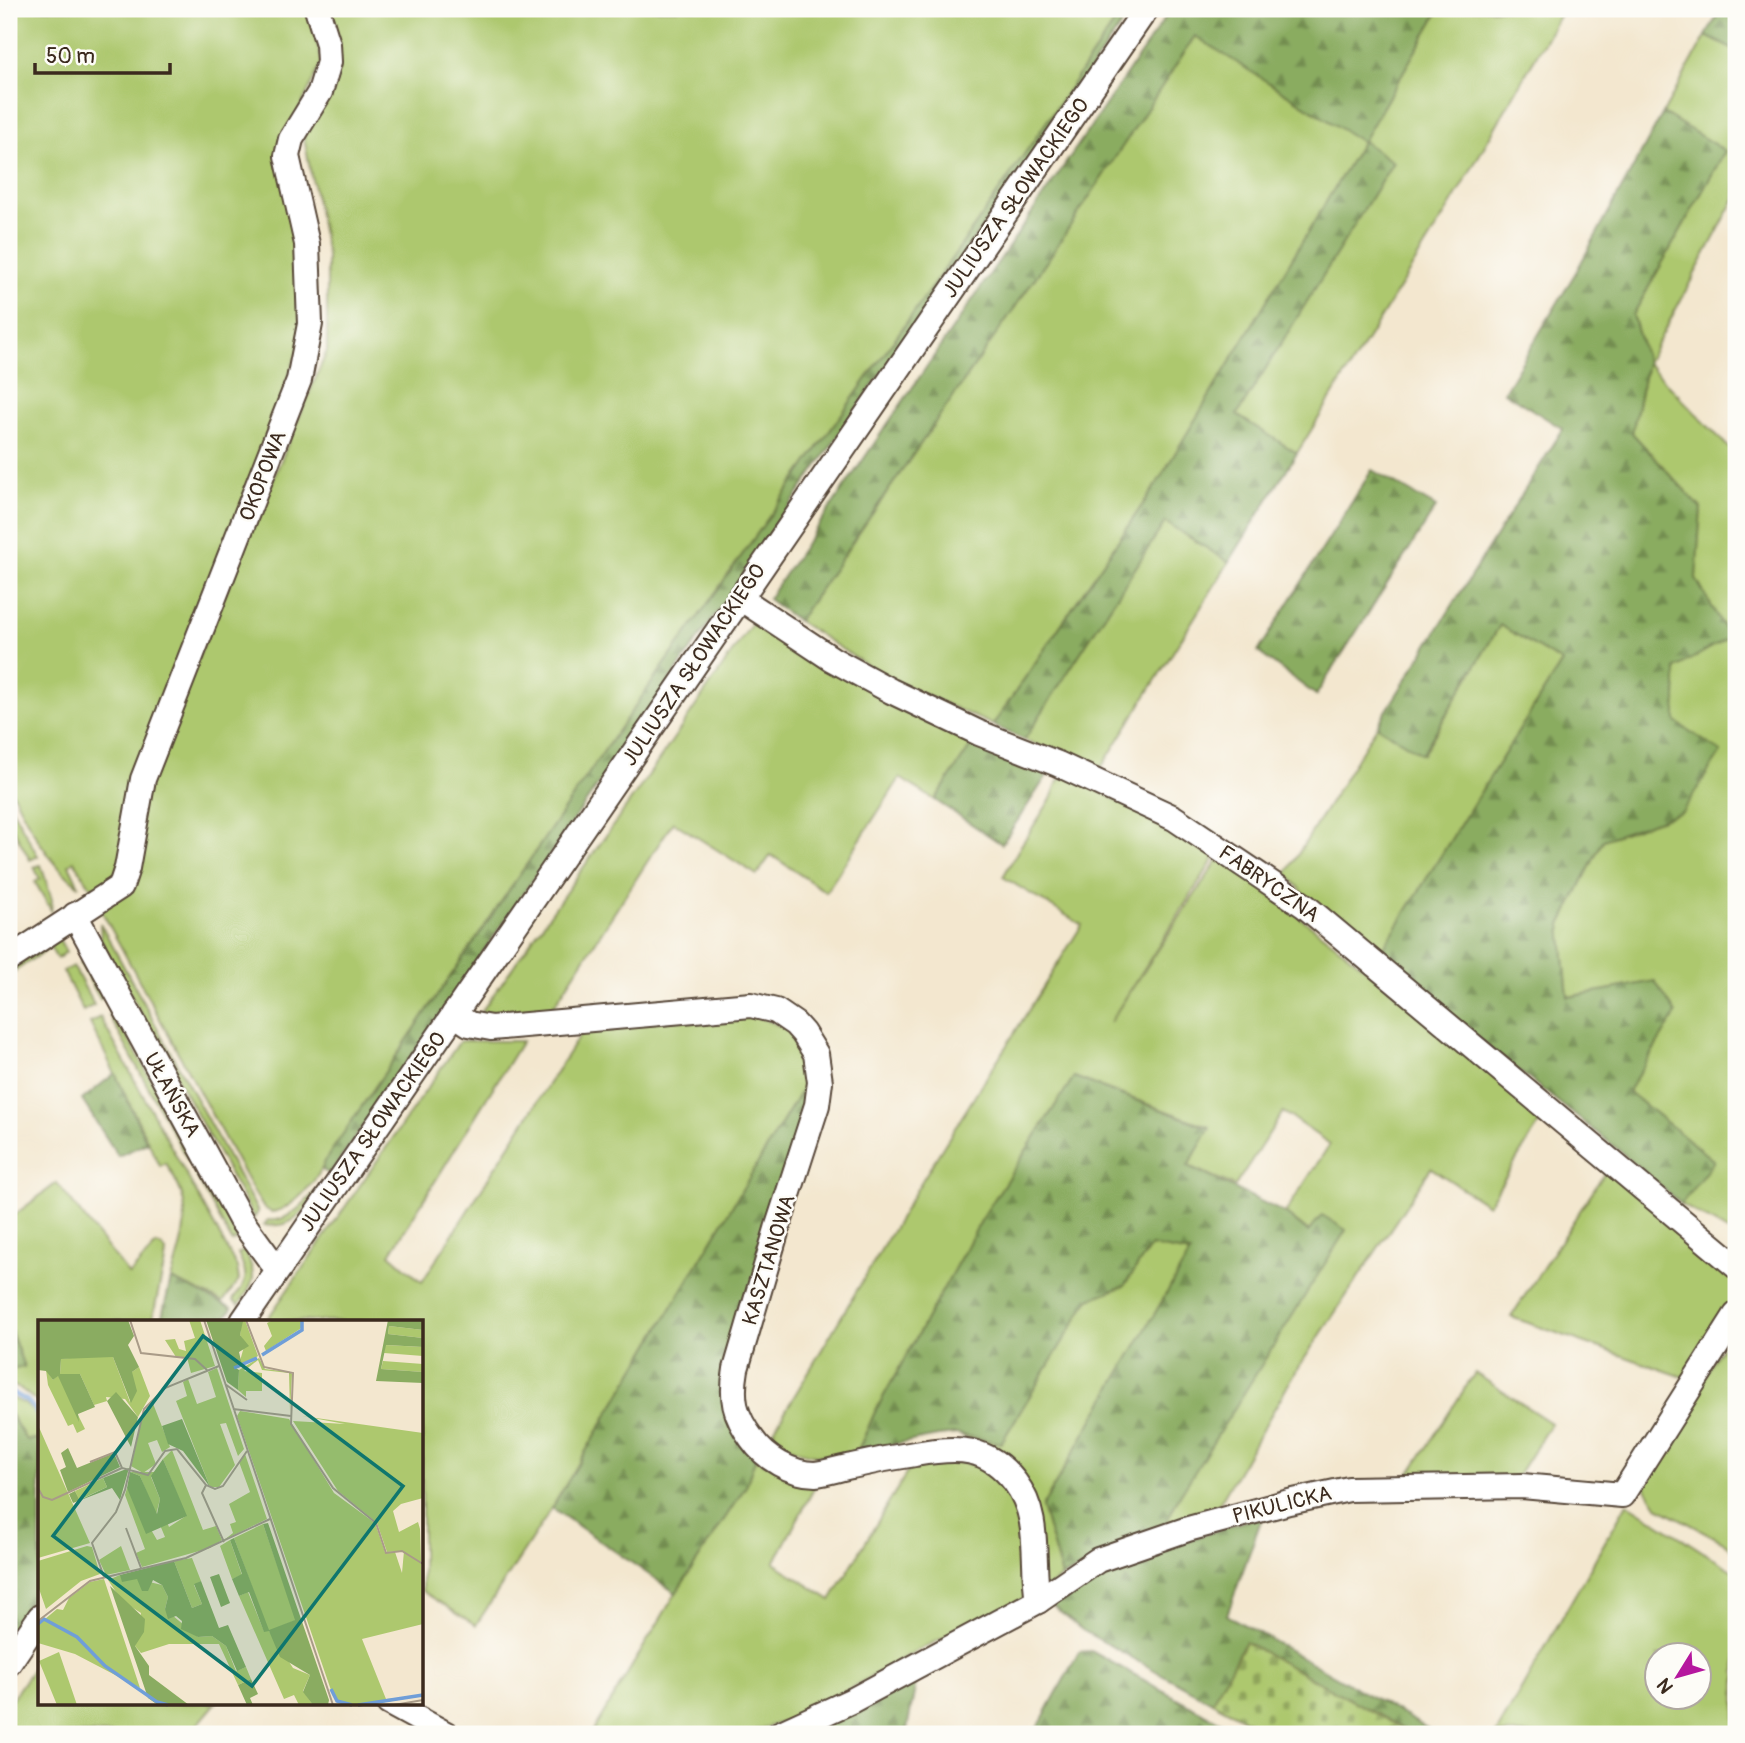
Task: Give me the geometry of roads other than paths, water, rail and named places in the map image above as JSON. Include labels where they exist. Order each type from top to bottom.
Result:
[{"type":"street","name":"OKOPOWA","points":[[9,958],[121,886],[127,868],[143,779],[299,380],[310,324],[307,244],[287,156],[291,139],[320,92],[329,62],[328,44],[317,9]]},
{"type":"street","name":"JULIUSZA SŁOWACKIEGO","points":[[244,1320],[1146,9]]},
{"type":"street","name":"FABRYCZNA","points":[[740,598],[832,659],[891,691],[979,733],[1058,764],[1174,818],[1305,906],[1736,1266]]},
{"type":"street","name":"UŁAŃSKA","points":[[75,915],[241,1220],[279,1268]]},
{"type":"street","name":"KASZTANOWA","points":[[454,1014],[469,1024],[491,1028],[751,1005],[776,1012],[795,1024],[816,1054],[820,1082],[817,1105],[736,1369],[733,1390],[736,1412],[754,1443],[768,1456],[797,1472],[817,1474],[874,1460],[953,1448],[972,1451],[993,1460],[1003,1467],[1017,1485],[1030,1509],[1036,1548],[1034,1582],[1038,1601]]},
{"type":"street","name":"PIKULICKA","points":[[779,1734],[853,1700],[1038,1601],[1098,1560],[1188,1529],[1349,1489],[1522,1486],[1622,1495],[1736,1315]]},
{"type":"street","points":[[9,1663],[38,1620]]},
{"type":"street","points":[[391,1704],[446,1734]]},
{"type":"waterway","points":[[9,1391],[27,1401],[38,1414]]}]
